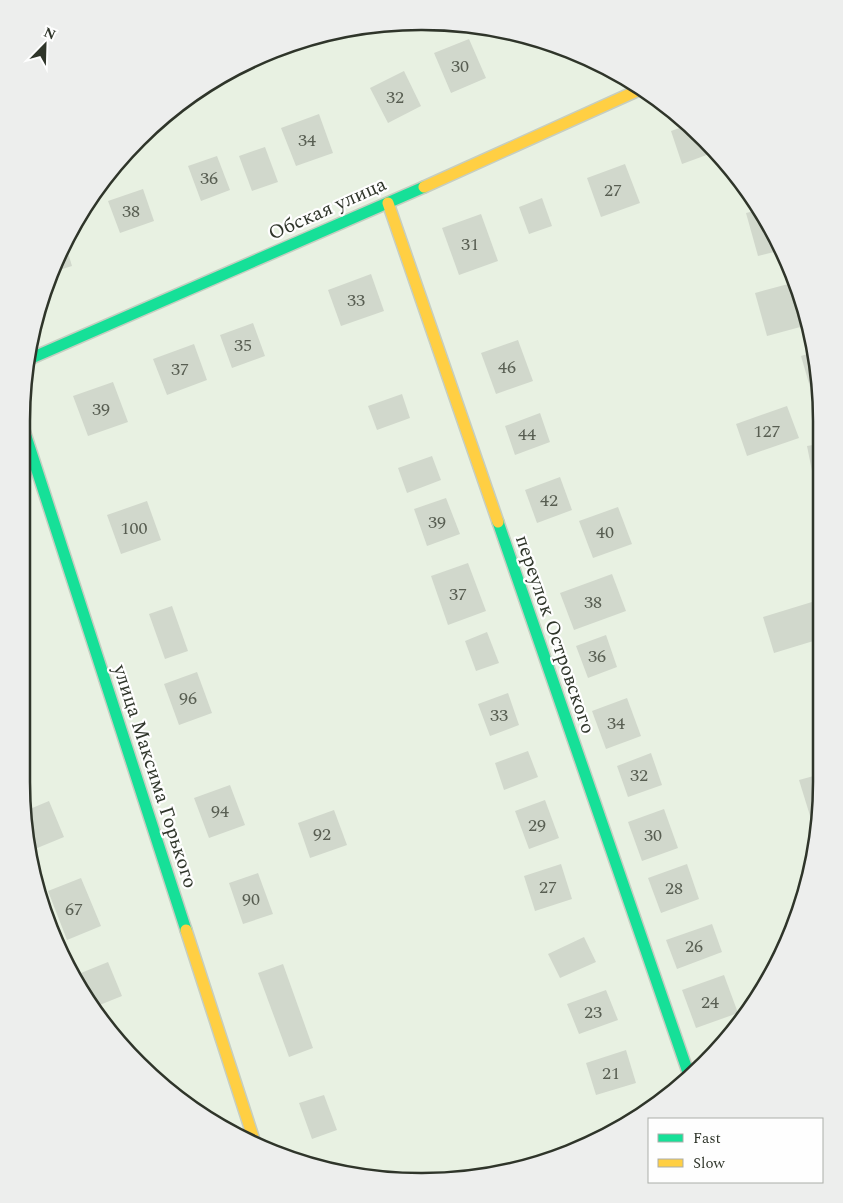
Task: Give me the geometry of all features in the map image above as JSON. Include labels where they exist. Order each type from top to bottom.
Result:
[{"type":"street","name":"Обская улица","points":[[36,356],[388,203],[633,92]]},
{"type":"street","name":"переулок Островского","points":[[388,203],[687,1069]]},
{"type":"street","name":"улица Максима Горького","points":[[30,449],[252,1135]]},
{"type":"building","points":[[469,39],[486,78],[451,93],[434,53]]},
{"type":"building","points":[[404,71],[421,106],[388,123],[370,88]]},
{"type":"building","points":[[319,114],[333,153],[296,166],[281,128]]},
{"type":"building","points":[[681,128],[708,155],[682,164],[671,131]]},
{"type":"building","points":[[265,147],[278,182],[252,191],[239,156]]},
{"type":"building","points":[[217,156],[230,190],[201,201],[188,166]]},
{"type":"building","points":[[625,164],[640,203],[601,217],[587,178]]},
{"type":"building","points":[[143,189],[154,221],[120,233],[108,201]]},
{"type":"building","points":[[542,198],[552,226],[529,234],[519,207]]},
{"type":"building","points":[[752,212],[775,252],[758,256],[746,213]]},
{"type":"building","points":[[481,214],[498,261],[459,275],[442,228]]},
{"type":"building","points":[[68,253],[72,266],[61,269]]},
{"type":"building","points":[[371,274],[384,311],[341,326],[328,290]]},
{"type":"building","points":[[788,284],[801,327],[767,336],[755,293]]},
{"type":"building","points":[[253,323],[265,356],[232,368],[220,335]]},
{"type":"building","points":[[518,340],[533,381],[496,394],[481,353]]},
{"type":"building","points":[[194,344],[207,380],[167,395],[153,359]]},
{"type":"building","points":[[807,354],[810,370],[810,387],[801,356]]},
{"type":"building","points":[[113,382],[128,422],[88,436],[73,396]]},
{"type":"building","points":[[402,394],[410,418],[377,430],[368,406]]},
{"type":"building","points":[[787,406],[799,438],[747,456],[736,424]]},
{"type":"building","points":[[540,413],[550,442],[515,455],[505,426]]},
{"type":"building","points":[[813,445],[813,476],[807,446]]},
{"type":"building","points":[[432,456],[441,480],[407,493],[398,468]]},
{"type":"building","points":[[560,477],[572,510],[537,523],[525,490]]},
{"type":"building","points":[[446,498],[460,534],[427,546],[414,509]]},
{"type":"building","points":[[147,501],[161,540],[121,554],[107,515]]},
{"type":"building","points":[[618,507],[632,544],[593,558],[579,521]]},
{"type":"building","points":[[468,563],[486,611],[448,625],[431,576]]},
{"type":"building","points":[[612,574],[626,611],[574,630],[560,593]]},
{"type":"building","points":[[812,602],[813,641],[774,653],[763,617]]},
{"type":"building","points":[[172,606],[188,651],[165,659],[149,614]]},
{"type":"building","points":[[487,632],[499,663],[476,671],[465,641]]},
{"type":"building","points":[[606,635],[617,667],[588,678],[576,646]]},
{"type":"building","points":[[197,672],[212,713],[179,725],[164,684]]},
{"type":"building","points":[[508,693],[519,725],[490,736],[478,704]]},
{"type":"building","points":[[627,698],[641,736],[606,749],[592,711]]},
{"type":"building","points":[[528,751],[538,777],[504,790],[495,763]]},
{"type":"building","points":[[651,753],[662,785],[628,797],[617,766]]},
{"type":"building","points":[[813,776],[811,819],[799,780]]},
{"type":"building","points":[[230,785],[245,825],[209,838],[194,798]]},
{"type":"building","points":[[545,800],[559,838],[529,849],[515,811]]},
{"type":"building","points":[[49,801],[64,837],[36,848],[31,808]]},
{"type":"building","points":[[664,809],[678,848],[642,861],[628,822]]},
{"type":"building","points":[[334,810],[347,845],[310,858],[298,823]]},
{"type":"building","points":[[561,864],[572,899],[535,911],[524,876]]},
{"type":"building","points":[[687,864],[699,899],[661,913],[648,878]]},
{"type":"building","points":[[258,873],[273,914],[243,924],[229,883]]},
{"type":"building","points":[[81,878],[101,926],[67,940],[48,891]]},
{"type":"building","points":[[712,924],[722,952],[677,969],[666,940]]},
{"type":"building","points":[[584,937],[596,962],[560,978],[548,954]]},
{"type":"building","points":[[108,962],[122,996],[100,1005],[80,973]]},
{"type":"building","points":[[283,964],[313,1048],[289,1057],[258,973]]},
{"type":"building","points":[[724,975],[738,1012],[696,1028],[682,990]]},
{"type":"building","points":[[606,990],[618,1020],[579,1034],[567,1004]]},
{"type":"building","points":[[626,1050],[636,1083],[596,1095],[586,1063]]},
{"type":"building","points":[[324,1095],[337,1130],[312,1139],[299,1103]]},
{"type":"traffic: fast","points":[[36,356],[424,187]]},
{"type":"traffic: fast","points":[[30,449],[186,930]]},
{"type":"traffic: fast","points":[[498,522],[687,1069]]},
{"type":"traffic: slow","points":[[424,187],[633,92]]},
{"type":"traffic: slow","points":[[388,203],[498,522]]},
{"type":"traffic: slow","points":[[186,930],[252,1135]]}]
